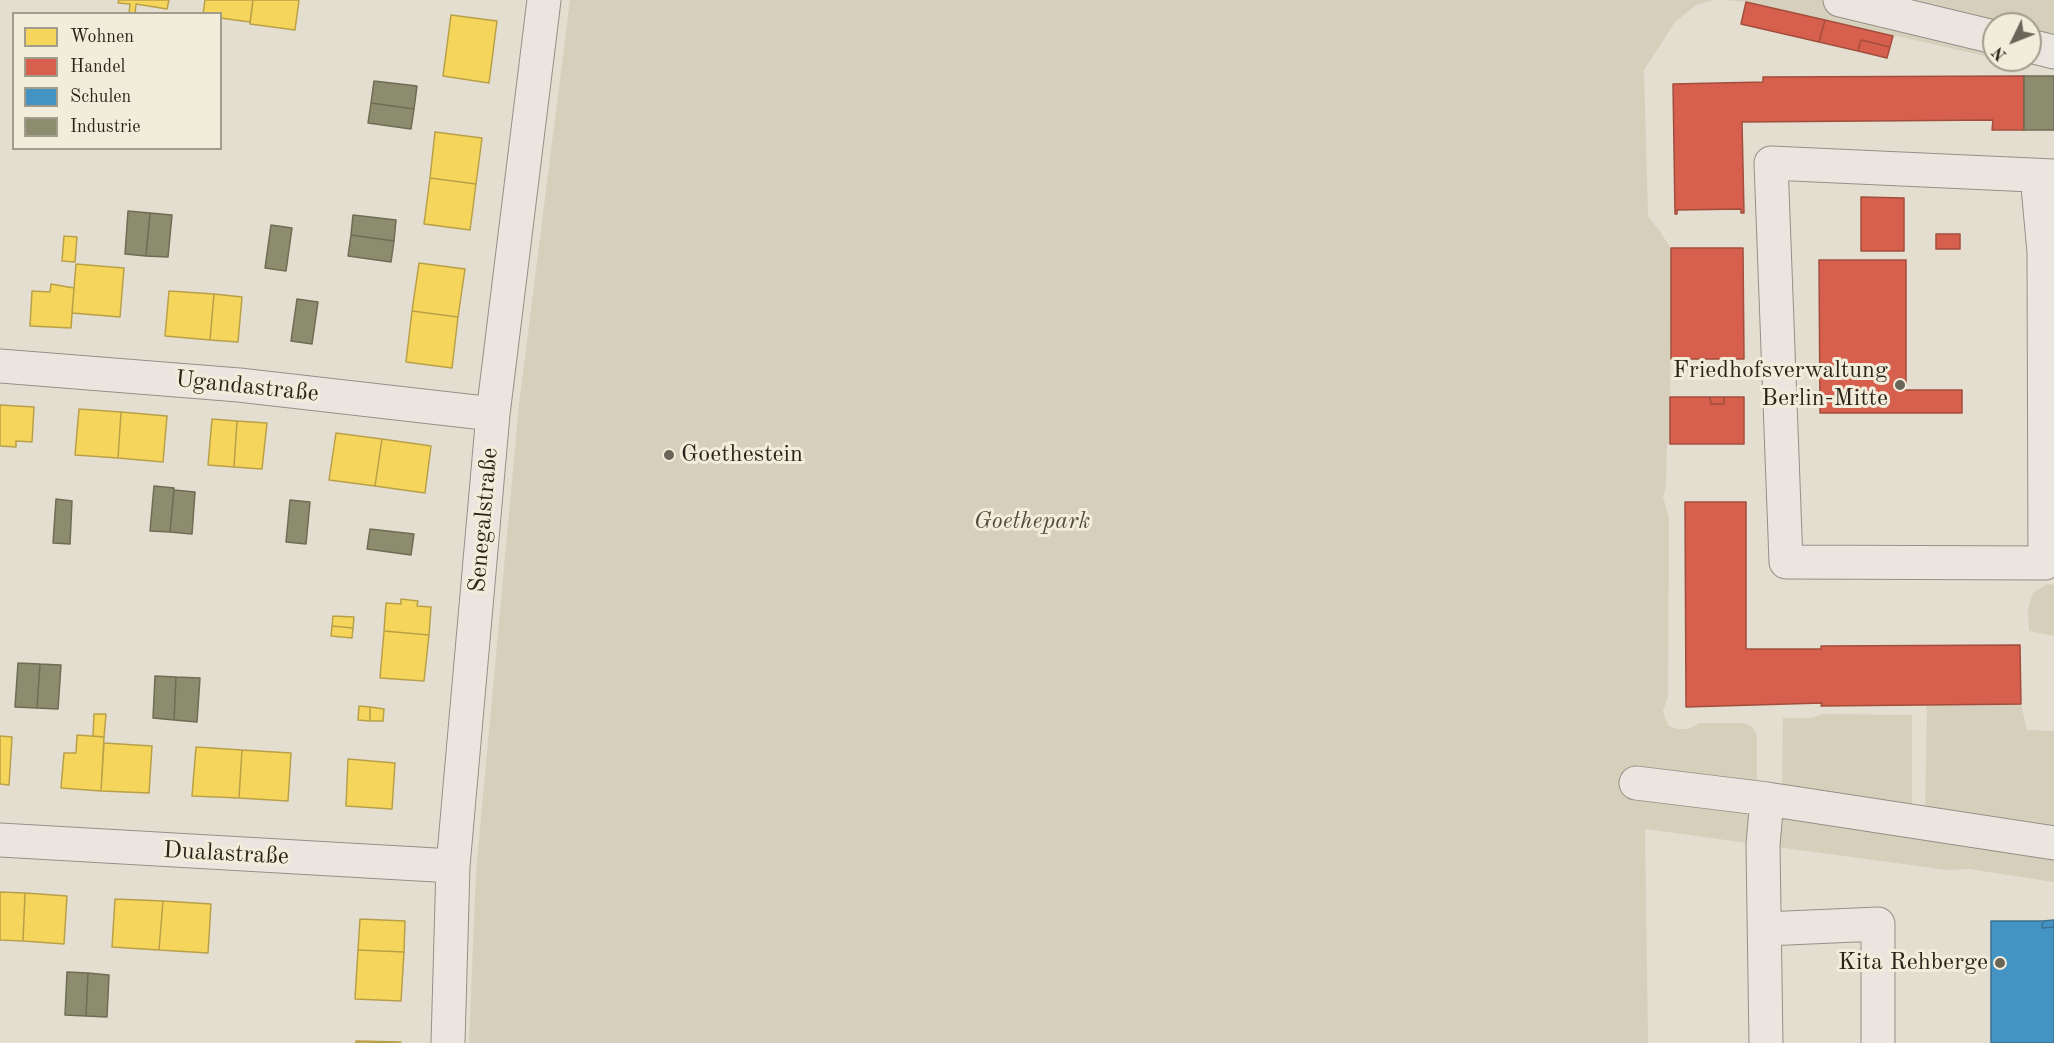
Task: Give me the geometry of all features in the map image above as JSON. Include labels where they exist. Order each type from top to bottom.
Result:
[{"type":"street","name":"Senegalstraße","points":[[448,1043],[453,866],[493,414],[544,0]]},
{"type":"street","points":[[1840,0],[1949,13],[1982,31]]},
{"type":"street","points":[[1771,164],[2046,176],[2049,251],[2050,566],[1786,562],[1771,164]]},
{"type":"street","name":"Ugandastraße","points":[[0,366],[239,385],[493,414]]},
{"type":"street","points":[[1636,783],[1767,799],[2054,843]]},
{"type":"street","points":[[1766,1043],[1763,845],[1767,799]]},
{"type":"street","name":"Dualastraße","points":[[0,840],[453,866]]},
{"type":"street","points":[[1765,929],[1878,924],[1878,1043]]},
{"type":"green space","name":"Goethepark","points":[[570,0],[1715,0],[1696,5],[1675,22],[1644,70],[1648,216],[1671,249],[1670,444],[1667,445],[1666,485],[1663,497],[1669,518],[1668,696],[1663,711],[1665,718],[1669,726],[1678,729],[1688,729],[1700,723],[1745,723],[1751,726],[1757,738],[1757,788],[1782,791],[1783,718],[1812,718],[1822,714],[1912,715],[1912,805],[1925,811],[1927,710],[1925,705],[2021,704],[2027,730],[2054,731],[2054,882],[1969,869],[1947,870],[1645,829],[1648,1043],[469,1043],[476,872],[519,405]]},
{"type":"green space","points":[[1724,0],[2054,0],[2054,68],[2042,66],[2042,12],[1982,12],[1982,55],[1747,2]]},
{"type":"green space","points":[[2047,584],[2054,585],[2054,636],[2029,631],[2028,609],[2033,593]]},
{"type":"building: Wohnen","points":[[119,0],[169,0],[167,9],[136,4],[135,12],[129,12],[130,4],[118,3]]},
{"type":"building: Wohnen","points":[[205,0],[253,0],[250,22],[222,18],[222,12],[203,12]]},
{"type":"building: Wohnen","points":[[253,0],[299,0],[295,30],[250,24]]},
{"type":"building: Wohnen","points":[[451,15],[497,21],[489,83],[443,76]]},
{"type":"building: Wohnen","points":[[435,132],[482,138],[476,184],[430,178]]},
{"type":"building: Wohnen","points":[[430,178],[476,184],[470,230],[424,224]]},
{"type":"building: Wohnen","points":[[64,236],[77,237],[75,262],[62,261]]},
{"type":"building: Wohnen","points":[[419,263],[465,269],[458,317],[412,311]]},
{"type":"building: Wohnen","points":[[76,264],[124,268],[120,317],[72,313]]},
{"type":"building: Wohnen","points":[[51,284],[74,288],[71,328],[30,326],[32,291],[50,292]]},
{"type":"building: Wohnen","points":[[169,291],[214,294],[210,340],[165,336]]},
{"type":"building: Wohnen","points":[[214,294],[242,297],[238,342],[210,340]]},
{"type":"building: Wohnen","points":[[412,311],[458,317],[452,368],[406,362]]},
{"type":"building: Wohnen","points":[[0,405],[34,407],[32,442],[16,441],[16,447],[0,446]]},
{"type":"building: Wohnen","points":[[79,409],[121,412],[118,458],[75,455]]},
{"type":"building: Wohnen","points":[[121,412],[167,416],[163,462],[118,458]]},
{"type":"building: Wohnen","points":[[212,419],[237,421],[234,467],[208,465]]},
{"type":"building: Wohnen","points":[[237,421],[267,423],[262,469],[234,467]]},
{"type":"building: Wohnen","points":[[336,433],[382,439],[375,486],[329,480]]},
{"type":"building: Wohnen","points":[[382,439],[431,446],[425,493],[375,486]]},
{"type":"building: Wohnen","points":[[401,599],[418,601],[417,606],[431,607],[429,635],[384,631],[386,603],[401,604]]},
{"type":"building: Wohnen","points":[[333,616],[354,617],[353,628],[332,626]]},
{"type":"building: Wohnen","points":[[332,626],[353,628],[352,638],[331,636]]},
{"type":"building: Wohnen","points":[[384,631],[429,635],[424,681],[380,678]]},
{"type":"building: Wohnen","points":[[359,706],[370,707],[370,721],[358,720]]},
{"type":"building: Wohnen","points":[[370,707],[384,709],[383,721],[370,721]]},
{"type":"building: Wohnen","points":[[94,714],[106,714],[104,737],[93,736]]},
{"type":"building: Wohnen","points":[[77,735],[104,737],[101,791],[61,788],[64,753],[76,753]]},
{"type":"building: Wohnen","points":[[0,736],[12,737],[9,785],[0,784]]},
{"type":"building: Wohnen","points":[[104,743],[152,746],[149,793],[101,791]]},
{"type":"building: Wohnen","points":[[196,747],[242,750],[239,798],[192,796]]},
{"type":"building: Wohnen","points":[[242,750],[291,753],[288,801],[239,798]]},
{"type":"building: Wohnen","points":[[348,759],[395,763],[392,809],[346,806]]},
{"type":"building: Wohnen","points":[[0,892],[25,893],[23,941],[0,940]]},
{"type":"building: Wohnen","points":[[25,893],[67,896],[64,944],[23,941]]},
{"type":"building: Wohnen","points":[[115,899],[163,901],[159,950],[112,947]]},
{"type":"building: Wohnen","points":[[163,901],[211,904],[208,953],[159,950]]},
{"type":"building: Wohnen","points":[[360,919],[405,921],[404,952],[358,950]]},
{"type":"building: Wohnen","points":[[358,950],[404,952],[401,1001],[355,999]]},
{"type":"building: Wohnen","points":[[356,1041],[401,1042],[356,1043]]},
{"type":"building: Handel","points":[[1746,2],[1825,20],[1819,42],[1741,24]]},
{"type":"building: Handel","points":[[1825,20],[1893,36],[1890,47],[1861,40],[1858,51],[1819,42]]},
{"type":"building: Handel","points":[[1861,40],[1890,47],[1887,58],[1858,51]]},
{"type":"building: Handel","points":[[2024,76],[2024,130],[1992,130],[1993,120],[1742,122],[1744,213],[1741,213],[1741,209],[1677,210],[1675,214],[1673,84],[1763,82],[1763,77]]},
{"type":"building: Handel","points":[[1861,197],[1904,198],[1904,251],[1861,251]]},
{"type":"building: Handel","points":[[1936,234],[1960,234],[1960,249],[1936,249]]},
{"type":"building: Handel","points":[[1671,248],[1743,248],[1744,359],[1671,359]]},
{"type":"building: Handel","points":[[1819,260],[1906,260],[1906,385],[1898,385],[1898,390],[1962,390],[1962,413],[1820,413]]},
{"type":"building: Handel","points":[[1670,397],[1710,397],[1711,404],[1724,404],[1724,397],[1744,397],[1744,444],[1670,444]]},
{"type":"building: Handel","points":[[1710,397],[1724,397],[1724,404],[1711,404]]},
{"type":"building: Handel","points":[[1685,502],[1746,502],[1746,649],[1821,649],[1821,646],[2020,645],[2021,704],[1821,706],[1822,703],[1686,707]]},
{"type":"building: Schulen","points":[[2054,920],[2054,927],[2042,928],[2043,921]]},
{"type":"building: Schulen","points":[[1991,921],[2043,921],[2042,928],[2054,927],[2054,1043],[1991,1043]]},
{"type":"building: Industrie","points":[[2024,76],[2054,76],[2054,130],[2024,130]]},
{"type":"building: Industrie","points":[[374,81],[417,86],[414,109],[371,103]]},
{"type":"building: Industrie","points":[[371,103],[414,109],[411,129],[368,123]]},
{"type":"building: Industrie","points":[[128,211],[150,213],[146,256],[125,254]]},
{"type":"building: Industrie","points":[[150,213],[172,215],[168,257],[146,256]]},
{"type":"building: Industrie","points":[[353,215],[396,220],[394,241],[351,235]]},
{"type":"building: Industrie","points":[[271,225],[292,228],[286,271],[265,268]]},
{"type":"building: Industrie","points":[[351,235],[394,241],[391,262],[348,256]]},
{"type":"building: Industrie","points":[[297,299],[318,302],[312,344],[291,341]]},
{"type":"building: Industrie","points":[[154,486],[174,488],[170,532],[150,531]]},
{"type":"building: Industrie","points":[[174,490],[195,492],[192,534],[170,532]]},
{"type":"building: Industrie","points":[[56,499],[72,501],[70,544],[53,543]]},
{"type":"building: Industrie","points":[[290,500],[310,502],[306,544],[286,542]]},
{"type":"building: Industrie","points":[[370,529],[414,534],[411,555],[367,549]]},
{"type":"building: Industrie","points":[[18,663],[40,664],[37,708],[15,707]]},
{"type":"building: Industrie","points":[[40,664],[61,665],[58,709],[37,708]]},
{"type":"building: Industrie","points":[[155,676],[176,677],[174,720],[153,718]]},
{"type":"building: Industrie","points":[[176,677],[200,678],[197,722],[174,720]]},
{"type":"building: Industrie","points":[[67,972],[88,973],[86,1016],[65,1015]]},
{"type":"building: Industrie","points":[[88,973],[109,975],[107,1017],[86,1016]]},
{"type":"place","name":"Friedhofsverwaltung Berlin-Mitte","points":[[1900,385]]},
{"type":"place","name":"Goethestein","points":[[669,455]]},
{"type":"place","name":"Kita Rehberge","points":[[2000,963]]}]
